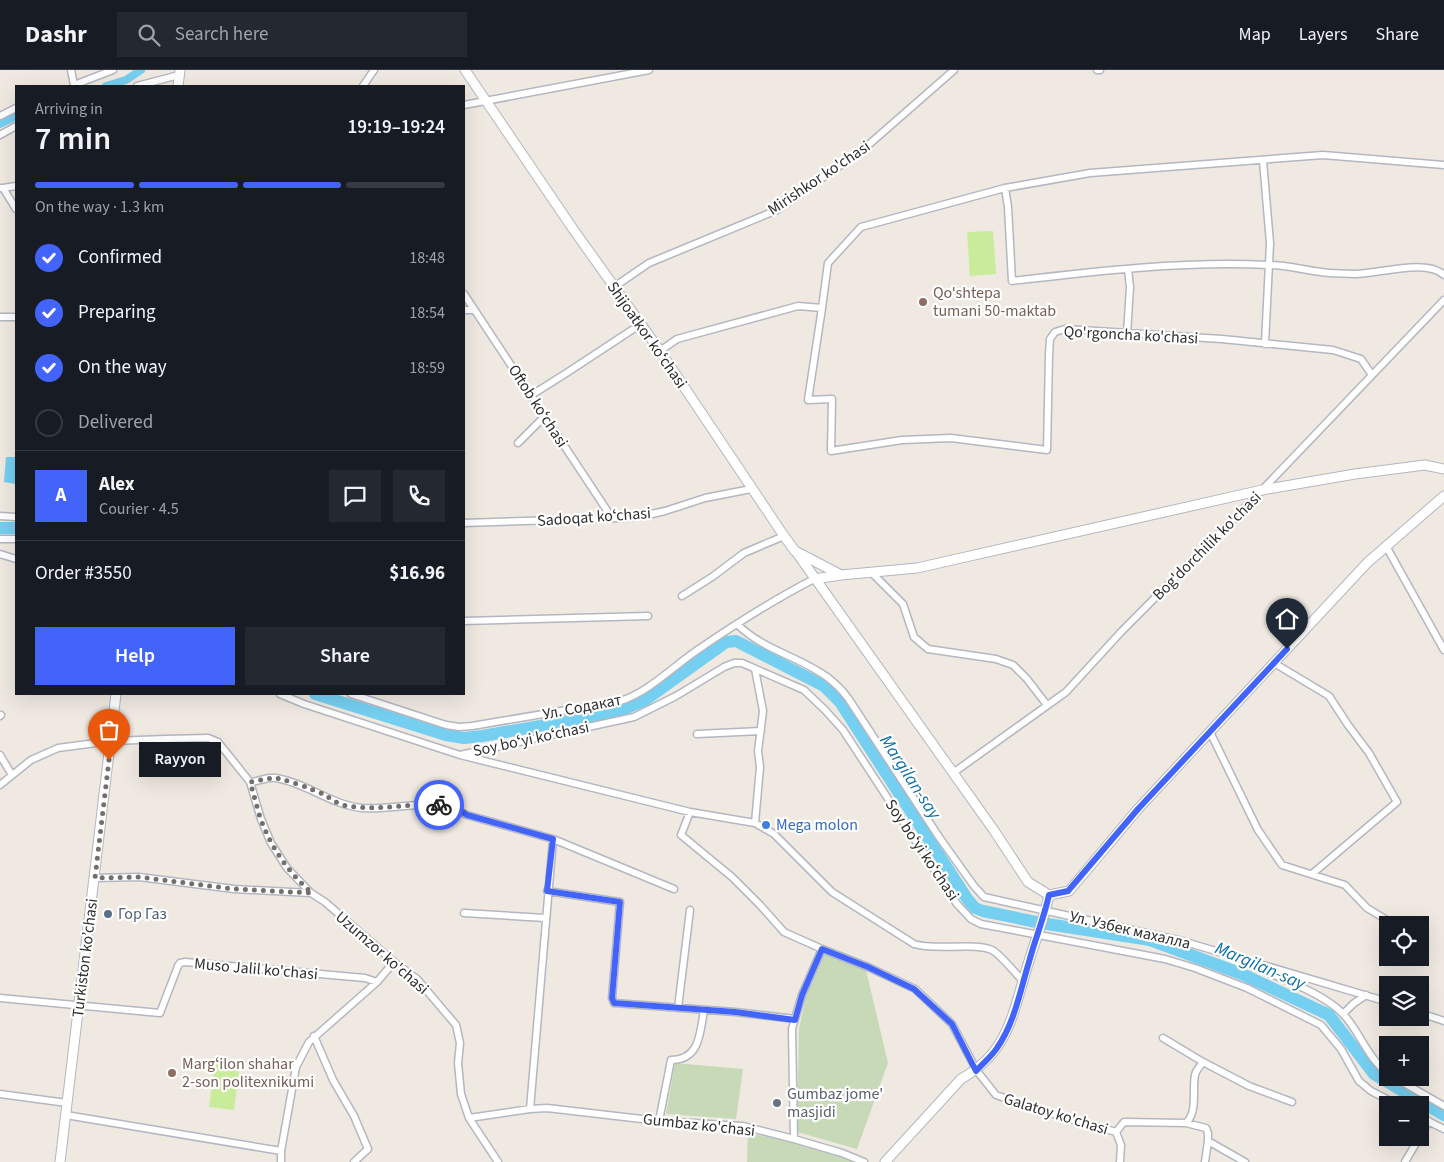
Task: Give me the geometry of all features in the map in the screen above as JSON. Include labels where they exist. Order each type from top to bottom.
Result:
[{"type":"street","points":[[71,70],[73,85]]},
{"type":"street","points":[[76,85],[113,70]]},
{"type":"street","points":[[364,85],[374,70]]},
{"type":"street","name":"Shijoatkor koʻchasi","points":[[465,70],[660,351],[751,489],[795,551],[845,574]]},
{"type":"street","points":[[465,105],[649,70]]},
{"type":"street","name":"Mirishkor ko'chasi","points":[[614,287],[649,263],[777,210],[866,147],[954,70]]},
{"type":"street","points":[[140,85],[180,73]]},
{"type":"street","points":[[0,116],[15,108]]},
{"type":"street","points":[[0,135],[15,127]]},
{"type":"street","name":"Qo'rgoncha ko'chasi","points":[[1372,375],[1361,359],[1333,350],[1222,339],[1065,329],[1055,332],[1050,339],[1047,450],[951,438],[902,440],[831,451],[832,399],[808,400],[828,263],[861,227],[1005,188],[1090,174],[1323,155],[1444,165]]},
{"type":"street","points":[[1264,161],[1270,243],[1265,344]]},
{"type":"street","points":[[15,186],[1,188],[15,208]]},
{"type":"street","points":[[1005,188],[1008,206],[1012,281],[1182,265],[1270,265],[1322,272],[1358,274],[1401,268],[1433,268],[1444,274]]},
{"type":"street","points":[[1127,334],[1130,288],[1128,269]]},
{"type":"street","name":"Oftob koʻchasi","points":[[465,296],[544,418],[612,518]]},
{"type":"street","name":"Bog'dorchilik ko'chasi","points":[[953,773],[1066,692],[1121,632],[1262,490],[1444,300]]},
{"type":"street","points":[[660,351],[677,339],[798,306],[822,308]]},
{"type":"street","points":[[465,310],[474,310]]},
{"type":"street","points":[[0,318],[15,317]]},
{"type":"street","points":[[530,396],[641,324]]},
{"type":"street","points":[[518,443],[544,418]]},
{"type":"street","points":[[814,579],[845,574],[917,568],[1262,490],[1355,474],[1425,465],[1444,469]]},
{"type":"street","name":"Sadoqat koʻchasi","points":[[465,523],[643,516],[705,498],[751,489]]},
{"type":"street","points":[[795,551],[1028,882],[1049,895],[1068,891],[1138,809],[1366,563],[1444,496]]},
{"type":"street","points":[[0,516],[15,517]]},
{"type":"street","points":[[682,596],[744,553],[784,536]]},
{"type":"street","points":[[0,539],[15,539]]},
{"type":"street","points":[[1386,546],[1444,650]]},
{"type":"street","points":[[0,554],[15,559]]},
{"type":"street","points":[[871,572],[903,604],[914,637],[928,649],[996,659],[1013,665],[1027,679],[1047,705]]},
{"type":"street","name":"Ул. Содакат","points":[[354,695],[446,725],[459,727],[487,724],[620,701],[635,695],[695,652],[782,595],[814,579]]},
{"type":"street","points":[[465,621],[648,616]]},
{"type":"street","name":"Ул. Узбек махалла","points":[[737,624],[756,640],[814,669],[838,686],[848,698],[979,893],[988,900],[1182,941],[1379,999]]},
{"type":"street","name":"Soy boʻyi koʻchasi","points":[[460,755],[634,716],[676,696],[724,667],[734,663],[742,663],[804,690],[843,730],[957,904],[971,919],[981,924],[1165,959],[1195,968],[1247,988],[1321,1025],[1340,1048],[1359,1081],[1381,1096]]},
{"type":"street","points":[[1274,663],[1329,696],[1348,725],[1370,753],[1397,802],[1312,874]]},
{"type":"street","points":[[755,669],[763,711],[758,751],[760,767],[755,823]]},
{"type":"street","name":"Turkiston ko’chasi","points":[[60,1162],[116,695]]},
{"type":"street","name":"Soy boʻyi koʻchasi","points":[[282,695],[304,704],[460,755],[690,812],[755,823],[774,834],[832,892],[914,944],[924,947],[980,947],[993,950],[1023,981]]},
{"type":"street","points":[[697,734],[761,731]]},
{"type":"street","points":[[1210,732],[1258,830],[1282,865],[1345,885],[1367,908],[1380,916]]},
{"type":"street","name":"Uzumzor ko'chasi","points":[[111,741],[208,738],[218,742],[250,782],[261,819],[271,843],[287,868],[312,893],[417,979],[456,1024],[460,1043],[458,1063],[461,1094],[470,1118],[498,1162]]},
{"type":"street","points":[[0,785],[31,760],[58,748],[111,741]]},
{"type":"street","points":[[0,755],[12,775]]},
{"type":"street","points":[[250,782],[275,777],[322,794],[341,804],[362,808],[421,805],[456,808],[467,815],[553,839],[674,889]]},
{"type":"street","points":[[690,812],[681,835],[732,877],[784,932],[868,967],[914,989],[952,1024],[976,1071]]},
{"type":"street","points":[[530,1109],[547,891],[553,839]]},
{"type":"street","points":[[95,878],[139,877],[234,889],[312,893]]},
{"type":"street","points":[[547,891],[620,902],[612,1000],[616,1003],[735,1012],[795,1020]]},
{"type":"street","points":[[886,1162],[961,1079],[976,1071],[996,1050],[1006,1034],[1021,994],[1023,981],[1046,911],[1049,895]]},
{"type":"street","points":[[678,1008],[690,910]]},
{"type":"street","points":[[464,913],[545,918]]},
{"type":"street","points":[[794,1139],[792,1029],[802,995],[822,949]]},
{"type":"street","points":[[1226,954],[1323,999],[1343,1014],[1368,1051],[1379,1063]]},
{"type":"street","name":"Muso Jalil ko'chasi","points":[[79,1006],[160,1013],[178,966],[184,962],[365,978],[377,982]]},
{"type":"street","points":[[281,1162],[281,1151],[296,1067],[309,1042],[377,982],[394,962]]},
{"type":"street","points":[[1343,1014],[1366,995]]},
{"type":"street","points":[[0,998],[79,1006]]},
{"type":"street","points":[[659,1121],[671,1060],[684,1058],[690,1055],[694,1049],[700,1033],[704,1010]]},
{"type":"street","points":[[1429,1016],[1444,1021]]},
{"type":"street","points":[[314,1036],[333,1080],[354,1116],[368,1150],[354,1162]]},
{"type":"street","points":[[1164,1038],[1203,1062],[1249,1086],[1292,1102]]},
{"type":"street","points":[[1186,1123],[1190,1120],[1193,1107],[1195,1073],[1203,1062]]},
{"type":"street","name":"Galatoy ko'chasi","points":[[976,1071],[996,1095],[1039,1110],[1116,1132],[1121,1145],[1120,1162]]},
{"type":"street","points":[[1409,1086],[1444,1106]]},
{"type":"street","points":[[0,1094],[67,1103]]},
{"type":"street","name":"Gumbaz ko'chasi","points":[[470,1118],[546,1108],[659,1121],[744,1126],[842,1153],[864,1162]]},
{"type":"street","points":[[66,1115],[281,1151]]},
{"type":"street","points":[[1429,1121],[1444,1129]]},
{"type":"street","points":[[1116,1132],[1124,1122],[1186,1123],[1206,1128],[1208,1141],[1205,1162]]},
{"type":"street","points":[[1208,1141],[1245,1162]]},
{"type":"street","points":[[1405,1162],[1415,1146]]},
{"type":"green space","points":[[993,231],[996,274],[970,276],[967,232]]},
{"type":"green space","points":[[824,952],[866,970],[888,1063],[857,1149],[797,1132],[799,1029],[806,996]]},
{"type":"green space","points":[[215,1062],[240,1065],[234,1110],[209,1107]]},
{"type":"green space","points":[[675,1063],[743,1069],[736,1119],[666,1114]]},
{"type":"green space","points":[[748,1133],[807,1145],[855,1162],[747,1162]]},
{"type":"water","points":[[6,457],[15,457],[15,484],[4,482]]},
{"type":"waterway","points":[[109,85],[126,80],[141,70]]},
{"type":"waterway","points":[[0,124],[15,116]]},
{"type":"waterway","name":"Margilan-say","points":[[0,528],[15,528]]},
{"type":"waterway","name":"Margilan-say","points":[[318,695],[446,735],[464,738],[482,736],[615,713],[645,700],[726,642],[736,641],[824,686],[840,702],[975,908],[1041,923],[1150,940],[1242,974],[1329,1015],[1374,1074],[1444,1115]]},
{"type":"way so far","points":[[109,760],[95,878],[139,877],[234,889],[312,893],[287,868],[271,843],[261,819],[250,782],[275,777],[322,794],[341,804],[362,808],[439,805]]},
{"type":"place","name":"Qo'shtepa tumani 50-maktab","points":[[923,302]]},
{"type":"place","name":"Rayyon","points":[[109,760]]},
{"type":"place","name":"Mega molon","points":[[766,825]]},
{"type":"place","name":"Гор Газ","points":[[108,914]]},
{"type":"place","name":"Margʻilon shahar 2-son politexnikumi","points":[[172,1073]]},
{"type":"place","name":"Gumbaz jome' masjidi","points":[[777,1103]]},
{"type":"route","points":[[439,805],[456,808],[467,815],[553,839],[547,891],[620,902],[612,998],[614,1003],[735,1012],[795,1020],[802,995],[822,949],[868,967],[914,989],[952,1024],[976,1071],[996,1050],[1006,1034],[1021,994],[1028,962],[1046,911],[1049,895],[1068,891],[1138,809],[1287,649]]}]
